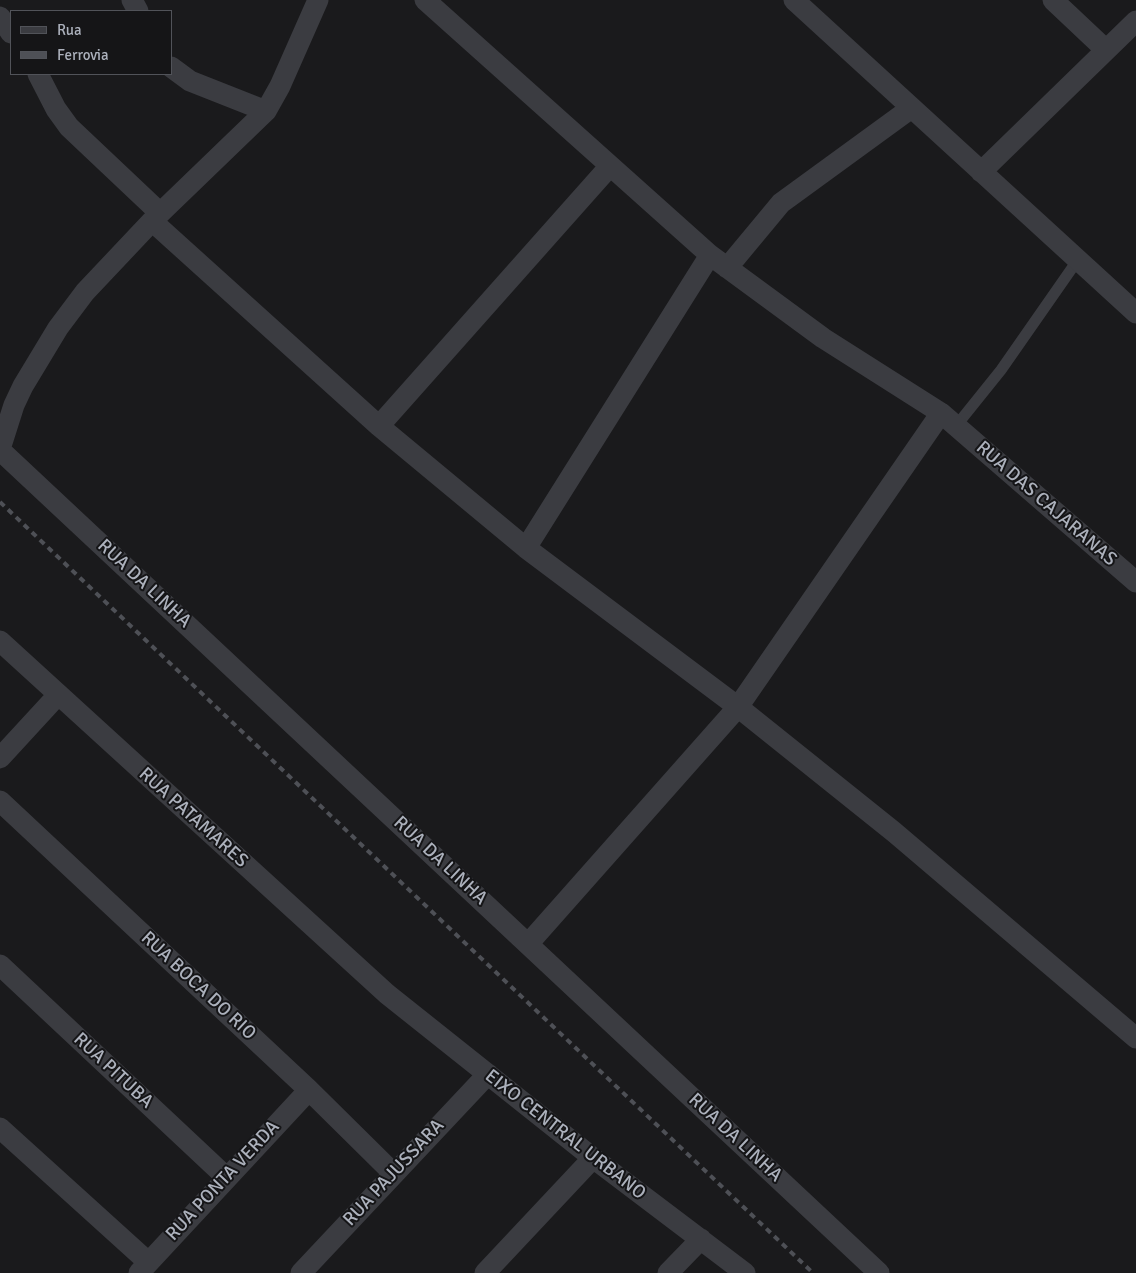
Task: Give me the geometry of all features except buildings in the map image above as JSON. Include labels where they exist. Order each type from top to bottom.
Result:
[{"type":"street","points":[[0,449],[14,405],[23,386],[58,328],[85,292],[156,217],[266,111],[280,86],[318,0]]},
{"type":"street","name":"RUA DAS CAJARANAS","points":[[425,0],[719,261],[823,338],[949,420],[1136,582]]},
{"type":"street","points":[[794,0],[910,109],[1136,313]]},
{"type":"street","points":[[1053,0],[1106,50]]},
{"type":"street","points":[[0,17],[10,32]]},
{"type":"street","points":[[981,172],[1136,21]]},
{"type":"street","points":[[172,68],[190,81],[266,111]]},
{"type":"street","points":[[39,75],[65,123],[156,217],[379,426],[526,548],[738,707],[894,832],[1136,1038]]},
{"type":"street","points":[[526,548],[719,261],[781,203],[910,109]]},
{"type":"street","points":[[379,426],[610,166]]},
{"type":"street","points":[[528,944],[738,707],[949,420]]},
{"type":"street","name":"RUA DA LINHA","points":[[0,449],[879,1273]]},
{"type":"street","name":"RUA PATAMARES","points":[[0,641],[57,696],[387,994]]},
{"type":"street","points":[[0,758],[57,696]]},
{"type":"street","name":"RUA BOCA DO RIO","points":[[0,801],[309,1090],[393,1173]]},
{"type":"street","name":"RUA PITUBA","points":[[0,965],[226,1177]]},
{"type":"street","name":"EIXO CENTRAL URBANO","points":[[387,994],[593,1158],[745,1273]]},
{"type":"street","name":"RUA PAJUSSARA","points":[[301,1273],[488,1074]]},
{"type":"street","name":"RUA PONTA VERDA","points":[[143,1268],[309,1090]]},
{"type":"street","points":[[0,1128],[143,1268]]},
{"type":"street","points":[[485,1273],[593,1158]]},
{"type":"street","points":[[668,1273],[700,1239]]},
{"type":"lane","points":[[949,420],[1001,370],[1077,261]]},
{"type":"railway","points":[[0,502],[813,1273]]}]
